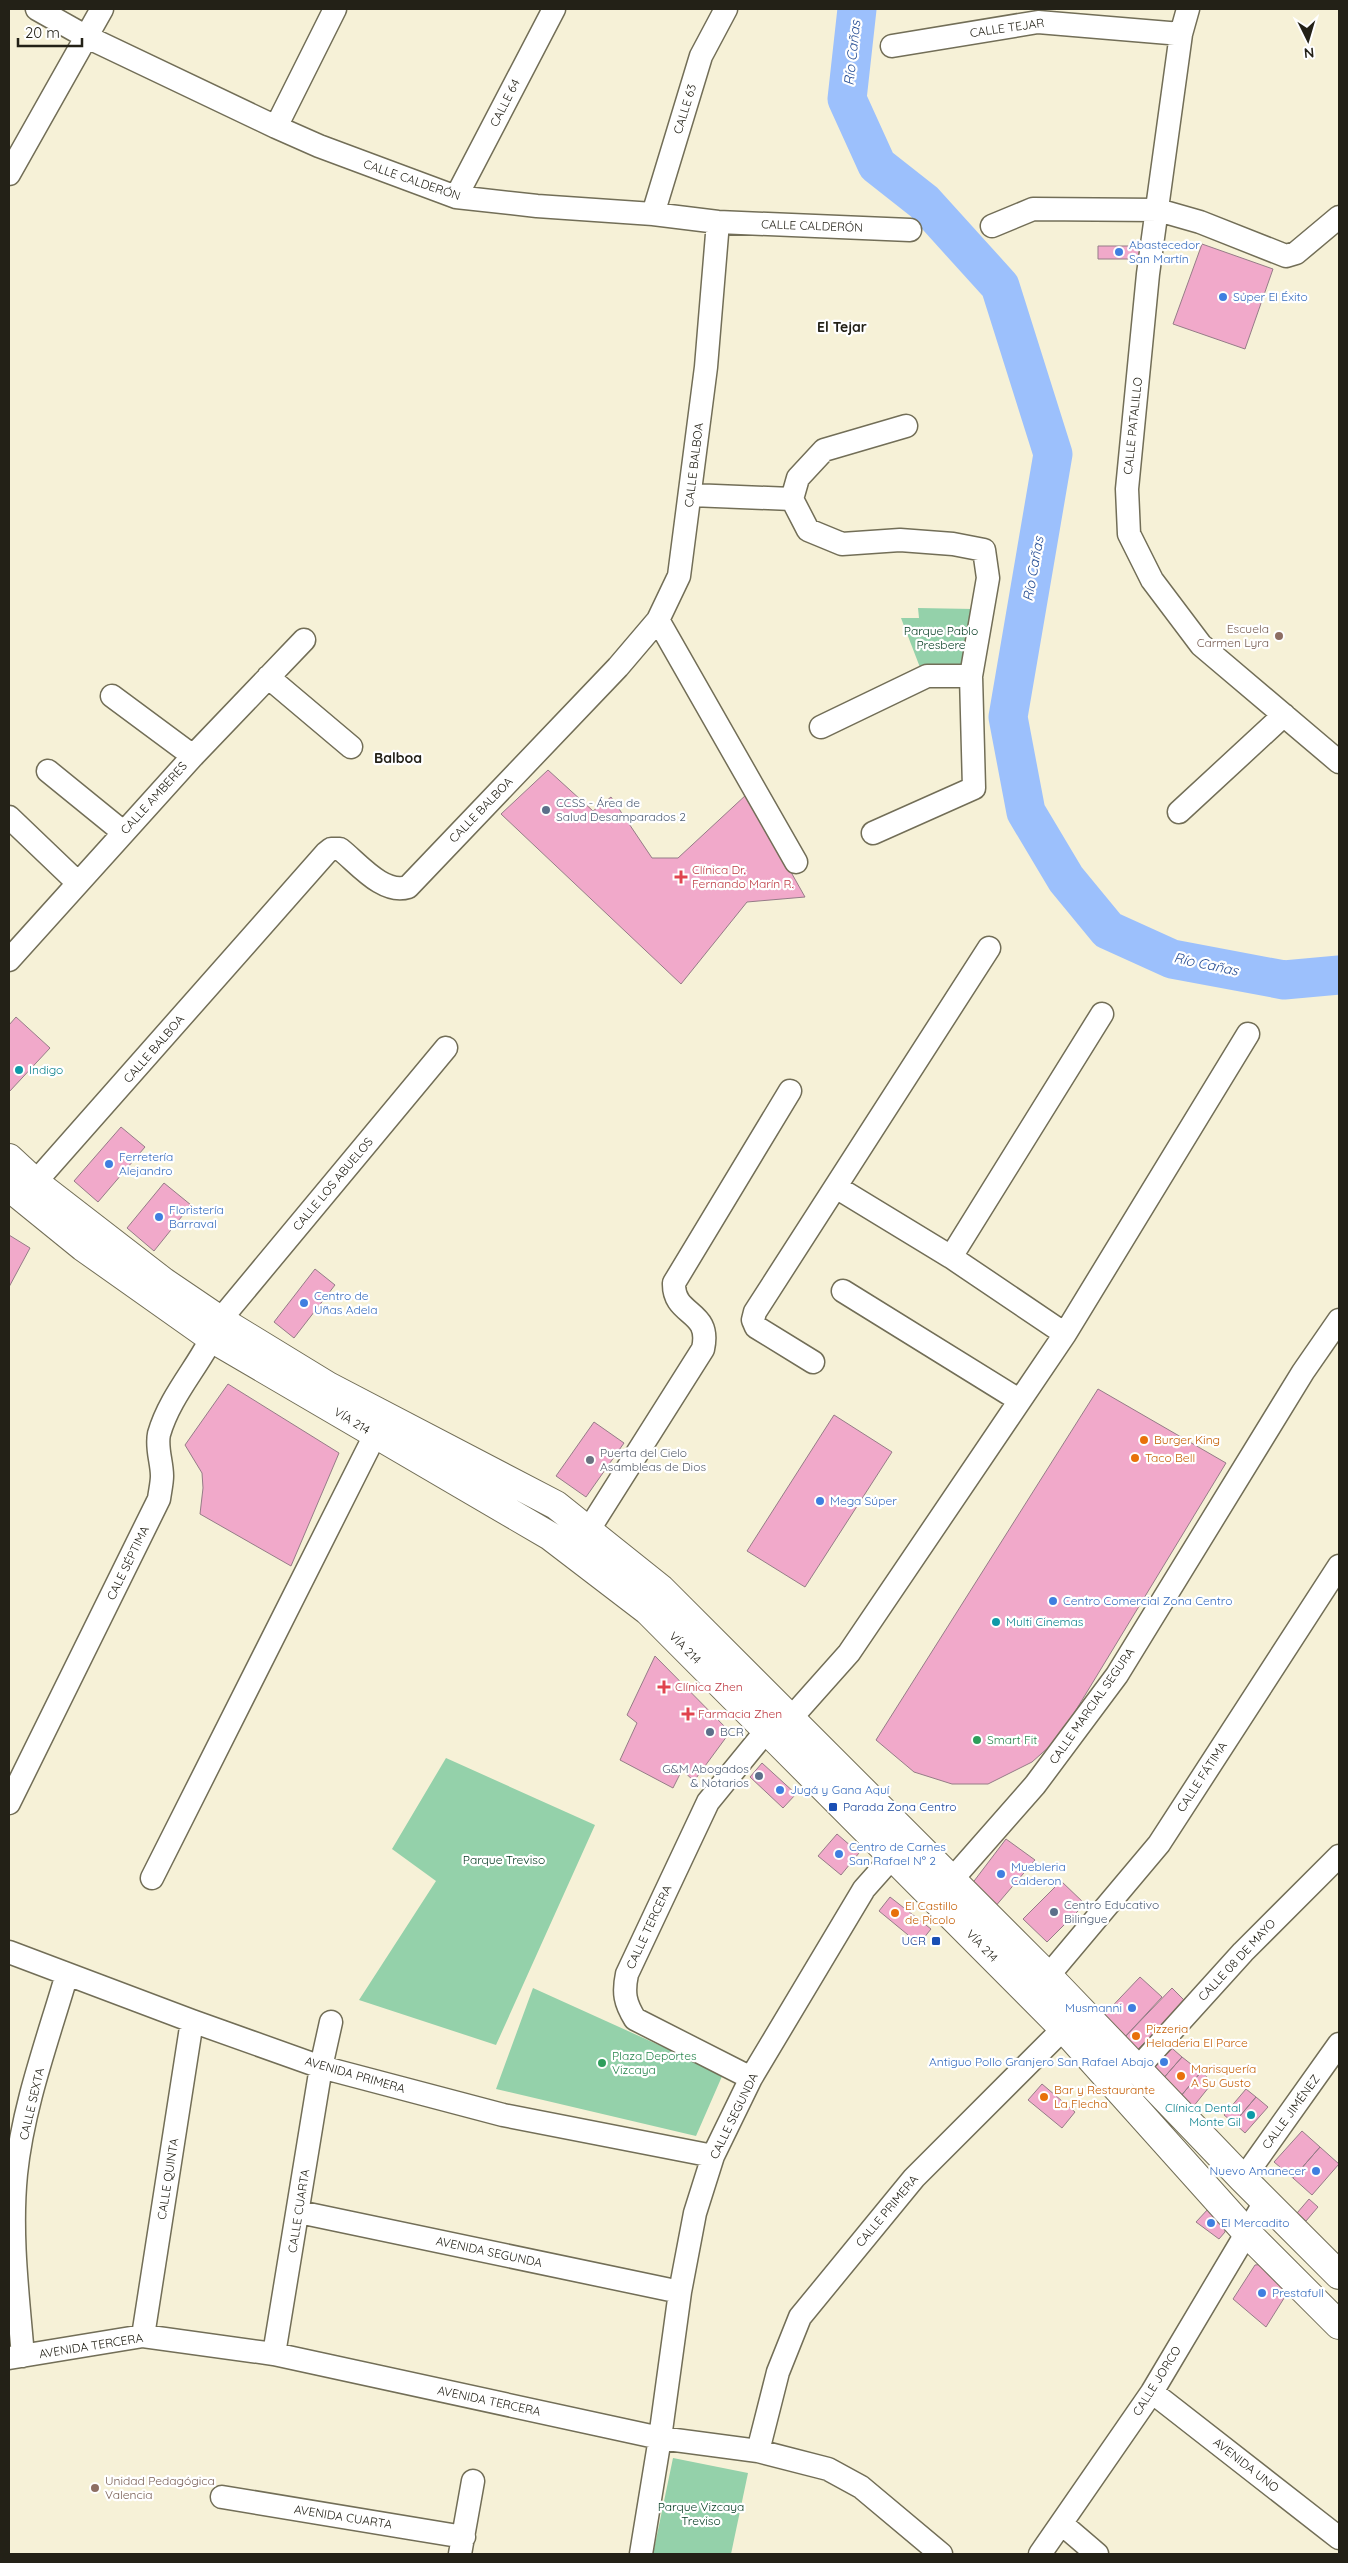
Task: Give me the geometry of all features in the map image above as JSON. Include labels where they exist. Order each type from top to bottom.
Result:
[{"type":"main road","name":"VÍA 214","points":[[9,1158],[22,1189],[164,1282],[217,1329],[375,1435],[550,1536],[648,1611],[892,1857],[944,1889],[1048,1976],[1073,2020],[1138,2068],[1243,2180],[1339,2275]]},
{"type":"main road","name":"VÍA 214","points":[[217,1329],[556,1505],[661,1589],[792,1717],[910,1838],[944,1889],[1073,2020],[1248,2233],[1338,2319]]},
{"type":"street","name":"CALLE CALDERÓN","points":[[37,9],[85,36],[276,127],[319,146],[456,197],[537,206],[653,214],[718,222],[910,230]]},
{"type":"street","points":[[9,174],[85,36],[102,9]]},
{"type":"street","points":[[276,127],[334,9]]},
{"type":"street","name":"CALLE 64","points":[[456,197],[554,9]]},
{"type":"street","name":"CALLE 63","points":[[653,214],[701,56],[726,9]]},
{"type":"street","name":"CALLE PATALILLO","points":[[1188,9],[1181,34],[1148,274],[1127,489],[1129,534],[1152,580],[1201,645],[1339,762]]},
{"type":"street","name":"CALLE TEJAR","points":[[892,46],[1038,22],[1181,34]]},
{"type":"street","points":[[992,226],[1033,209],[1158,210],[1200,222],[1286,256],[1296,253],[1339,217]]},
{"type":"street","name":"CALLE BALBOA","points":[[22,1189],[326,852],[331,848],[340,849],[388,887],[398,890],[408,887],[618,666],[658,620],[679,576],[691,495],[706,367],[718,222]]},
{"type":"street","points":[[873,833],[974,788],[971,676],[988,578],[984,550],[953,544],[900,540],[842,544],[808,530],[792,499],[798,478],[824,450],[906,426]]},
{"type":"street","points":[[691,495],[792,499]]},
{"type":"street","points":[[658,620],[796,862]]},
{"type":"street","name":"CALLE AMBERES","points":[[9,960],[193,756],[304,640]]},
{"type":"street","points":[[821,726],[927,676],[971,676]]},
{"type":"street","points":[[268,677],[351,747]]},
{"type":"street","points":[[112,696],[193,756]]},
{"type":"street","points":[[1179,812],[1284,715]]},
{"type":"street","points":[[48,771],[123,832]]},
{"type":"street","points":[[9,817],[78,883]]},
{"type":"street","points":[[813,1362],[756,1328],[753,1320],[755,1312],[989,948]]},
{"type":"street","points":[[951,1257],[1102,1014]]},
{"type":"street","points":[[766,1731],[792,1717],[849,1653],[1065,1334],[1248,1034]]},
{"type":"street","name":"CALLE LOS ABUELOS","points":[[217,1329],[446,1048]]},
{"type":"street","points":[[588,1531],[703,1350],[706,1336],[702,1324],[677,1302],[673,1292],[674,1283],[790,1091]]},
{"type":"street","points":[[836,1187],[951,1257],[1065,1334]]},
{"type":"street","points":[[843,1291],[1019,1400]]},
{"type":"street","name":"CALLE MARCIAL SEGURA","points":[[944,1889],[1035,1785],[1117,1675],[1303,1372],[1339,1320]]},
{"type":"street","name":"CALE SÉPTIMA","points":[[9,1803],[159,1499],[162,1475],[158,1453],[159,1436],[167,1412],[217,1329]]},
{"type":"street","points":[[152,1878],[375,1435]]},
{"type":"street","name":"CALLE FÁTIMA","points":[[1048,1976],[1159,1844],[1339,1566]]},
{"type":"street","name":"CALLE TERCERA","points":[[751,2078],[635,2019],[627,2006],[624,1991],[627,1974],[708,1802],[766,1731]]},
{"type":"street","name":"CALLE SEGUNDA","points":[[641,2554],[660,2438],[680,2292],[695,2213],[713,2156],[751,2078],[864,1889],[910,1838]]},
{"type":"street","name":"CALLE 08 DE MAYO","points":[[1138,2068],[1243,1952],[1339,1856]]},
{"type":"street","name":"AVENIDA PRIMERA","points":[[9,1952],[192,2022],[320,2067],[503,2115],[713,2156]]},
{"type":"street","name":"CALLE SEXTA","points":[[16,2358],[14,2256],[16,2174],[31,2098],[67,1974]]},
{"type":"street","name":"CALLE PRIMERA","points":[[758,2451],[778,2372],[800,2317],[914,2178],[1073,2020]]},
{"type":"street","name":"CALLE QUINTA","points":[[144,2336],[192,2022]]},
{"type":"street","name":"CALLE CUARTA","points":[[274,2354],[299,2212],[320,2067],[331,2022]]},
{"type":"street","name":"CALLE JIMÉNEZ","points":[[1243,2180],[1339,2044]]},
{"type":"street","name":"CALLE JORCO","points":[[1040,2554],[1152,2392],[1265,2202]]},
{"type":"street","name":"AVENIDA SEGUNDA","points":[[299,2212],[680,2292]]},
{"type":"street","name":"AVENIDA TERCERA","points":[[16,2358],[144,2336],[274,2354],[660,2438],[758,2451],[828,2469],[861,2487],[941,2554]]},
{"type":"street","name":"AVENIDA UNO","points":[[1152,2392],[1339,2538]]},
{"type":"street","points":[[462,2546],[473,2481]]},
{"type":"street","name":"AVENIDA CUARTA","points":[[222,2497],[462,2546]]},
{"type":"street","points":[[1062,2524],[1098,2554]]},
{"type":"green space","name":"Parque Pablo Presbere","points":[[918,608],[974,609],[965,665],[921,670],[901,618],[919,618]]},
{"type":"green space","name":"Parque Treviso","points":[[446,1758],[595,1825],[496,2045],[359,2000],[436,1881],[392,1849]]},
{"type":"green space","name":"Plaza Deportes Vizcaya","points":[[533,1988],[723,2074],[696,2136],[496,2089]]},
{"type":"green space","name":"Parque Vizcaya Treviso","points":[[673,2458],[748,2473],[731,2554],[653,2554]]},
{"type":"building","name":"Súper El Éxito","points":[[1202,244],[1273,269],[1245,349],[1173,324]]},
{"type":"building","name":"Abastecedor San Martín","points":[[1098,246],[1140,246],[1140,259],[1098,259]]},
{"type":"building","name":"Clínica Dr. Fernando Marín R.","points":[[548,770],[593,811],[611,797],[652,858],[678,858],[747,794],[805,897],[747,902],[681,984],[501,814]]},
{"type":"building","name":"Indigo","points":[[16,1017],[50,1048],[9,1092],[9,1025]]},
{"type":"building","name":"Ferretería Alejandro","points":[[121,1127],[145,1147],[98,1202],[74,1181]]},
{"type":"building","name":"Floristería Barraval","points":[[164,1183],[191,1205],[154,1251],[127,1228]]},
{"type":"building","points":[[9,1235],[30,1248],[9,1287]]},
{"type":"building","name":"Centro de Uñas Adela","points":[[315,1269],[335,1285],[294,1338],[274,1322]]},
{"type":"building","points":[[228,1384],[339,1453],[291,1566],[200,1514],[203,1488],[202,1473],[185,1445]]},
{"type":"building","name":"Centro Comercial Zona Centro","points":[[1098,1389],[1226,1463],[1059,1738],[1032,1762],[988,1784],[952,1784],[914,1772],[876,1740]]},
{"type":"building","name":"Mega Súper","points":[[834,1415],[892,1452],[805,1587],[747,1551]]},
{"type":"building","name":"Puerta del Cielo Asambleas de Dios","points":[[594,1422],[624,1443],[586,1497],[556,1476]]},
{"type":"building","points":[[655,1656],[730,1732],[694,1781],[682,1770],[673,1788],[620,1760],[637,1723],[627,1715]]},
{"type":"building","points":[[762,1763],[796,1794],[783,1808],[750,1777]]},
{"type":"building","name":"Centro de Carnes San Rafael Nº 2","points":[[837,1834],[859,1853],[841,1875],[818,1856]]},
{"type":"building","name":"Muebleria Calderon","points":[[1006,1839],[1035,1860],[994,1908],[968,1889]]},
{"type":"building","name":"Centro Educativo Bilingue","points":[[1061,1881],[1085,1904],[1047,1942],[1023,1919]]},
{"type":"building","points":[[890,1897],[931,1929],[919,1944],[879,1911]]},
{"type":"building","name":"Musmanni","points":[[1140,1977],[1162,1997],[1123,2039],[1101,2018]]},
{"type":"building","points":[[1172,1988],[1186,2002],[1137,2050],[1123,2039]]},
{"type":"building","name":"Antiguo Pollo Granjero San Rafael Abajo","points":[[1166,2043],[1182,2057],[1161,2081],[1145,2067]]},
{"type":"building","name":"Marisquería A Su Gusto","points":[[1182,2057],[1201,2072],[1180,2097],[1161,2081]]},
{"type":"building","points":[[1201,2072],[1213,2082],[1193,2107],[1180,2097]]},
{"type":"building","points":[[1042,2084],[1075,2112],[1062,2128],[1028,2100]]},
{"type":"building","points":[[1246,2089],[1256,2097],[1234,2123],[1224,2115]]},
{"type":"building","name":"Clínica Dental Monte Gil","points":[[1256,2097],[1268,2107],[1245,2133],[1234,2123]]},
{"type":"building","points":[[1302,2131],[1320,2147],[1293,2178],[1274,2162]]},
{"type":"building","name":"Nuevo Amanecer","points":[[1320,2147],[1339,2164],[1312,2195],[1293,2178]]},
{"type":"building","points":[[1309,2199],[1318,2207],[1306,2221],[1297,2213]]},
{"type":"building","name":"El Mercadito","points":[[1209,2208],[1225,2224],[1225,2232],[1219,2239],[1196,2222]]},
{"type":"building","name":"Prestafull","points":[[1266,2264],[1291,2287],[1266,2327],[1233,2299],[1255,2265]]},
{"type":"waterway","name":"Río Cañas","points":[[857,9],[847,99],[877,165],[924,202],[1000,286],[1053,454],[1008,717],[1026,812],[1066,879],[1108,930],[1172,959],[1284,980],[1339,975]]},
{"type":"place","name":"Abastecedor San Martín","points":[[1119,252]]},
{"type":"place","name":"Súper El Éxito","points":[[1223,297]]},
{"type":"place","name":"Escuela Carmen Lyra","points":[[1279,636]]},
{"type":"place","name":"CCSS - Área de Salud Desamparados 2","points":[[546,810]]},
{"type":"place","name":"Clínica Dr. Fernando Marín R.","points":[[681,877]]},
{"type":"place","name":"Indigo","points":[[19,1070]]},
{"type":"place","name":"Ferretería Alejandro","points":[[109,1164]]},
{"type":"place","name":"Floristería Barraval","points":[[159,1217]]},
{"type":"place","name":"Centro de Uñas Adela","points":[[304,1303]]},
{"type":"place","name":"Burger King","points":[[1144,1440]]},
{"type":"place","name":"Taco Bell","points":[[1135,1458]]},
{"type":"place","name":"Puerta del Cielo Asambleas de Dios","points":[[590,1460]]},
{"type":"place","name":"Mega Súper","points":[[820,1501]]},
{"type":"place","name":"Centro Comercial Zona Centro","points":[[1053,1601]]},
{"type":"place","name":"Multi Cinemas","points":[[996,1622]]},
{"type":"place","name":"Clínica Zhen","points":[[664,1687]]},
{"type":"place","name":"Farmacia Zhen","points":[[688,1714]]},
{"type":"place","name":"BCR","points":[[710,1732]]},
{"type":"place","name":"Smart Fit","points":[[977,1740]]},
{"type":"place","name":"G&M Abogados & Notarios","points":[[759,1776]]},
{"type":"place","name":"Jugá y Gana Aquí","points":[[780,1790]]},
{"type":"place","name":"Parada Zona Centro","points":[[833,1807]]},
{"type":"place","name":"Centro de Carnes San Rafael Nº 2","points":[[839,1854]]},
{"type":"place","name":"Muebleria Calderon","points":[[1001,1874]]},
{"type":"place","name":"Centro Educativo Bilingue","points":[[1054,1912]]},
{"type":"place","name":"El Castillo de Picolo","points":[[895,1913]]},
{"type":"place","name":"UCR","points":[[936,1941]]},
{"type":"place","name":"Musmanni","points":[[1132,2008]]},
{"type":"place","name":"Pizzeria Heladeria El Parce","points":[[1136,2036]]},
{"type":"place","name":"Antiguo Pollo Granjero San Rafael Abajo","points":[[1164,2062]]},
{"type":"place","name":"Plaza Deportes Vizcaya","points":[[602,2063]]},
{"type":"place","name":"Marisquería A Su Gusto","points":[[1181,2076]]},
{"type":"place","name":"Bar y Restaurante La Flecha","points":[[1044,2097]]},
{"type":"place","name":"Clínica Dental Monte Gil","points":[[1251,2115]]},
{"type":"place","name":"Nuevo Amanecer","points":[[1316,2171]]},
{"type":"place","name":"El Mercadito","points":[[1211,2223]]},
{"type":"place","name":"Prestafull","points":[[1262,2293]]},
{"type":"place","name":"Unidad Pedagógica Valencia","points":[[95,2488]]},
{"type":"district","name":"El Tejar","points":[[842,327]]},
{"type":"district","name":"Balboa","points":[[398,758]]}]
